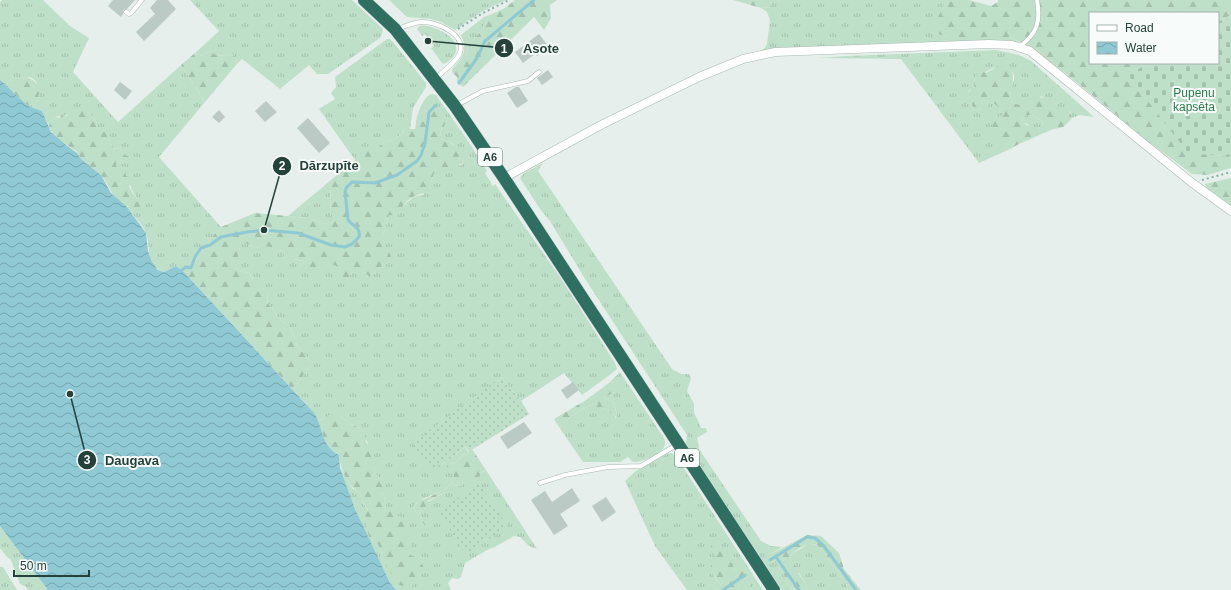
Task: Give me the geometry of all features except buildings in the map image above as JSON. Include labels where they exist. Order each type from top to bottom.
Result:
[{"type":"highway","name":"A6","points":[[364,0],[395,30],[455,106],[504,178],[774,590]]},
{"type":"street","points":[[504,178],[601,125],[699,77],[743,59],[775,52],[989,44],[1012,45],[1030,52],[1191,182],[1231,210]]},
{"type":"lane","points":[[126,12],[129,14],[132,13],[142,0]]},
{"type":"lane","points":[[1018,47],[1034,32],[1037,25],[1039,18],[1037,0]]},
{"type":"lane","points":[[395,30],[415,23],[427,22],[440,25],[452,34],[460,43],[460,53],[458,57],[435,79]]},
{"type":"lane","points":[[455,106],[482,91],[528,81],[539,72]]},
{"type":"lane","points":[[540,483],[565,475],[608,467],[641,466],[678,444]]},
{"type":"path","points":[[452,34],[482,13],[509,0]]},
{"type":"path","points":[[1191,182],[1212,178],[1231,172]]},
{"type":"green space","points":[[2,0],[43,0],[70,26],[89,38],[73,72],[118,122],[181,65],[205,102],[159,157],[221,227],[210,239],[208,248],[201,252],[193,266],[186,274],[176,266],[164,272],[154,265],[151,260],[145,230],[127,207],[132,207],[138,202],[138,199],[134,194],[126,176],[116,164],[121,160],[126,163],[124,154],[120,148],[115,149],[110,143],[109,136],[103,132],[96,133],[97,123],[88,111],[55,117],[49,126],[42,111],[28,106],[36,104],[38,101],[39,92],[37,83],[34,80],[26,77],[8,81],[7,87],[0,80],[0,2]]},
{"type":"green space","points":[[190,0],[352,0],[383,29],[380,38],[328,74],[317,74],[309,65],[280,89],[242,59],[236,65],[237,60],[233,54],[219,56],[208,51],[202,56],[195,53],[219,31]]},
{"type":"green space","points":[[389,0],[506,0],[483,11],[455,30],[441,22],[430,19],[407,17]]},
{"type":"green space","points":[[515,0],[557,0],[550,5],[551,18],[544,30],[534,17],[463,87],[457,82],[457,77],[452,72],[453,68],[465,58],[469,45],[481,31],[490,15],[505,8]]},
{"type":"green space","points":[[733,0],[780,0],[771,1],[770,7],[761,8]]},
{"type":"green space","points":[[946,0],[932,32],[949,37],[1009,37],[1019,42],[762,52],[760,51],[765,48],[767,44],[770,20],[767,12],[761,8],[770,7],[771,1]]},
{"type":"green space","points":[[946,0],[969,0],[991,6],[998,2],[998,0],[1231,0],[1231,15],[1219,21],[1219,12],[1089,12],[1089,64],[1147,64],[1129,75],[1188,152],[1231,157],[1231,168],[1208,175],[1192,174],[1150,143],[1079,84],[1031,47],[1009,37],[949,37],[931,32]]},
{"type":"green space","points":[[490,15],[481,31],[469,45],[465,58],[453,68],[462,57],[464,49],[461,35],[484,17]]},
{"type":"green space","name":"Pupenu kapsēta","points":[[1231,15],[1231,157],[1188,153],[1128,75],[1147,64],[1219,64],[1219,21]]},
{"type":"green space","points":[[419,26],[435,28],[444,32],[451,38],[455,44],[456,50],[453,57],[444,64],[442,63],[431,48],[434,46],[425,34],[422,36],[417,29]]},
{"type":"green space","points":[[387,39],[390,39],[393,42],[426,83],[426,87],[413,108],[410,129],[405,129],[396,138],[384,142],[376,153],[370,151],[355,160],[319,109],[335,99],[331,93],[336,87],[335,77]]},
{"type":"green space","points":[[996,50],[1019,55],[1031,61],[1094,117],[1080,115],[1072,118],[1071,112],[1059,107],[1052,99],[1046,99],[1041,96],[1033,107],[1025,109],[1020,105],[1013,103],[1011,100],[1010,91],[1014,74],[1011,70],[1002,66],[992,68],[974,79],[975,89],[970,89],[968,93],[973,99],[972,105],[974,111],[977,111],[990,102],[1003,106],[1005,143],[1010,149],[979,163],[901,59],[819,58],[847,56]]},
{"type":"green space","points":[[208,51],[219,56],[233,54],[237,60],[236,65],[205,102],[181,65],[195,53],[202,56]]},
{"type":"green space","points":[[1002,65],[1010,69],[1013,75],[1013,90],[1010,93],[1013,103],[1020,105],[1025,109],[1033,107],[1035,99],[1039,97],[1052,99],[1059,107],[1068,110],[1071,113],[1072,118],[1060,128],[1048,128],[1043,125],[1041,120],[1032,115],[1026,115],[1022,118],[1021,123],[1035,127],[1035,132],[1032,137],[1027,139],[1021,137],[1019,138],[1019,144],[1010,149],[1005,143],[1000,145],[996,142],[992,138],[990,132],[993,127],[991,123],[994,117],[1003,116],[1003,107],[998,107],[994,103],[990,102],[987,108],[981,108],[974,111],[972,105],[973,99],[968,97],[968,93],[971,89],[975,89],[974,81],[977,73],[982,71],[986,73]]},
{"type":"green space","points":[[26,77],[32,79],[43,88],[42,93],[39,93],[36,104],[28,106],[7,87],[8,81]]},
{"type":"green space","points":[[432,94],[436,95],[468,141],[487,171],[485,173],[493,186],[495,184],[562,280],[615,363],[617,369],[582,395],[564,373],[521,401],[501,377],[441,465],[465,447],[469,453],[467,455],[464,454],[455,463],[449,464],[454,472],[453,482],[444,490],[420,500],[413,507],[426,526],[419,512],[428,505],[428,502],[447,491],[453,485],[459,486],[486,470],[537,549],[529,546],[520,537],[514,536],[465,563],[461,577],[458,579],[452,578],[448,583],[451,590],[396,590],[390,583],[370,543],[355,509],[340,468],[352,488],[361,494],[383,559],[414,579],[417,564],[409,553],[406,535],[395,517],[386,510],[384,495],[381,492],[380,479],[374,472],[374,462],[363,430],[338,415],[330,415],[318,421],[315,414],[293,390],[312,363],[298,347],[292,330],[277,316],[274,310],[267,303],[268,293],[253,280],[249,273],[238,271],[235,263],[229,257],[238,257],[240,245],[245,243],[257,248],[267,245],[276,252],[282,250],[285,252],[284,257],[303,261],[320,271],[331,263],[341,268],[341,277],[347,279],[353,272],[363,272],[370,277],[383,265],[389,263],[391,256],[389,251],[383,250],[383,236],[389,215],[414,197],[423,195],[431,182],[436,168],[461,165],[464,163],[453,144],[442,139],[440,132],[445,125],[432,106],[417,116],[427,97]]},
{"type":"green space","points":[[432,106],[445,119],[445,125],[440,132],[442,139],[457,148],[464,163],[441,172],[436,168],[431,182],[431,190],[409,199],[402,207],[398,216],[389,215],[383,236],[383,250],[389,251],[391,256],[389,263],[383,265],[370,277],[363,272],[353,272],[347,279],[341,277],[341,268],[331,264],[320,271],[309,268],[303,261],[295,259],[289,260],[283,257],[285,252],[282,250],[276,252],[265,245],[257,248],[245,243],[240,246],[238,257],[229,257],[235,263],[238,271],[249,273],[253,280],[262,282],[268,293],[267,303],[274,310],[277,316],[292,330],[298,347],[312,363],[293,390],[186,274],[193,266],[201,252],[208,248],[210,239],[221,227],[255,213],[296,218],[308,217],[323,224],[333,222],[335,218],[330,213],[331,180],[355,160],[359,150],[367,146],[370,151],[376,152],[384,142],[397,137],[405,129],[415,129],[417,116]]},
{"type":"green space","points":[[72,108],[83,108],[88,111],[97,123],[96,133],[100,131],[104,132],[109,129],[110,143],[115,149],[120,148],[124,154],[131,158],[125,163],[121,160],[116,164],[120,170],[123,166],[125,167],[126,176],[129,177],[131,182],[129,186],[141,205],[139,212],[134,212],[132,207],[126,206],[117,200],[101,175],[83,161],[76,151],[60,140],[51,130],[49,126],[55,117],[59,118],[62,115],[67,116]]},
{"type":"green space","points":[[1026,115],[1032,115],[1041,120],[1043,125],[1058,128],[1019,144],[1019,138],[1029,124],[1021,123],[1022,118]]},
{"type":"green space","points":[[543,163],[538,171],[672,369],[681,374],[689,374],[691,378],[687,391],[694,404],[694,412],[701,428],[706,428],[707,432],[697,438],[699,449],[761,541],[771,546],[782,547],[771,554],[777,566],[785,576],[789,586],[794,590],[782,590],[686,444],[687,435],[587,282],[550,221],[540,209],[520,178],[524,173]]},
{"type":"green space","points":[[1231,178],[1231,206],[1207,189],[1205,184]]},
{"type":"green space","points":[[331,180],[330,212],[335,218],[333,222],[323,224],[308,217],[296,218],[288,216]]},
{"type":"green space","points":[[620,372],[663,436],[665,442],[664,447],[652,457],[637,462],[633,462],[628,457],[620,462],[583,462],[559,427],[577,413],[597,403],[600,410],[604,408],[616,418],[617,414],[613,402],[604,398],[614,392],[615,383],[610,382]]},
{"type":"green space","points":[[501,377],[521,401],[529,414],[473,449],[468,450],[465,447],[444,463],[431,468],[414,450],[414,442]]},
{"type":"green space","points":[[610,382],[615,383],[617,387],[614,392],[604,398],[613,402],[618,418],[604,408],[597,413],[594,413],[593,409],[598,405],[597,403],[577,413],[559,427],[554,419],[586,400]]},
{"type":"green space","points":[[330,415],[338,415],[363,430],[366,434],[366,442],[374,456],[374,472],[380,479],[380,483],[383,486],[381,492],[384,495],[386,510],[396,511],[395,516],[402,517],[408,528],[406,535],[411,538],[411,551],[409,554],[417,558],[417,564],[422,564],[424,568],[419,577],[414,579],[414,584],[411,587],[398,585],[395,575],[391,574],[383,559],[378,544],[370,543],[365,514],[368,510],[363,502],[361,494],[348,482],[341,467],[339,455],[328,445],[318,421]]},
{"type":"green space","points":[[472,449],[486,470],[482,472],[479,477],[475,477],[459,486],[453,485],[451,490],[428,501],[428,505],[419,512],[426,525],[425,526],[413,507],[420,500],[444,490],[453,482],[454,473],[448,473],[444,470],[449,464],[455,463],[464,454],[467,455],[469,453],[468,450]]},
{"type":"green space","points":[[671,453],[675,455],[763,590],[737,590],[740,586],[737,572],[725,562],[717,558],[712,571],[715,578],[721,585],[715,590],[687,590],[655,546],[625,481],[636,471]]},
{"type":"green space","points":[[479,484],[508,527],[465,554],[438,511]]},
{"type":"green space","points":[[0,526],[48,590],[28,590],[20,584],[11,560],[0,548]]},
{"type":"green space","points":[[807,535],[821,536],[839,553],[844,569],[861,590],[848,590],[846,583],[818,545],[810,545],[798,549],[789,558],[795,566],[800,568],[798,573],[806,584],[807,590],[794,590],[789,586],[785,576],[777,566],[771,554]]},
{"type":"green space","points":[[714,544],[718,546],[718,549],[724,551],[726,554],[723,559],[728,560],[733,564],[733,569],[737,572],[744,571],[752,583],[748,588],[744,589],[740,586],[737,590],[715,590],[721,585],[714,576],[711,566],[712,560],[717,558],[713,553],[711,546]]},
{"type":"green space","points":[[809,544],[818,545],[846,583],[848,590],[807,590],[806,584],[789,558],[793,553]]},
{"type":"green space","points":[[0,567],[3,567],[17,590],[0,590]]},
{"type":"water","points":[[0,80],[28,106],[42,111],[51,132],[101,175],[111,193],[127,207],[146,233],[148,251],[152,262],[158,270],[164,272],[176,266],[182,270],[315,414],[326,442],[333,452],[339,455],[340,468],[355,509],[390,583],[396,590],[48,590],[0,526]]},
{"type":"waterway","points":[[459,83],[477,58],[485,41],[534,0]]},
{"type":"waterway","points":[[179,272],[186,267],[191,268],[195,257],[201,248],[210,245],[221,237],[247,232],[264,230],[298,233],[331,245],[345,247],[352,244],[359,237],[359,232],[348,220],[345,192],[346,188],[352,182],[375,183],[397,175],[417,161],[421,155],[425,143],[429,112],[436,105]]},
{"type":"waterway","points":[[770,560],[807,537],[815,538],[823,545],[856,590]]},
{"type":"waterway","points":[[776,557],[799,590]]},
{"type":"waterway","points":[[723,590],[745,575]]},
{"type":"place","name":"Asote","points":[[428,41]]},
{"type":"place","name":"Dārzupīte","points":[[264,230]]},
{"type":"place","name":"Daugava","points":[[70,394]]}]
